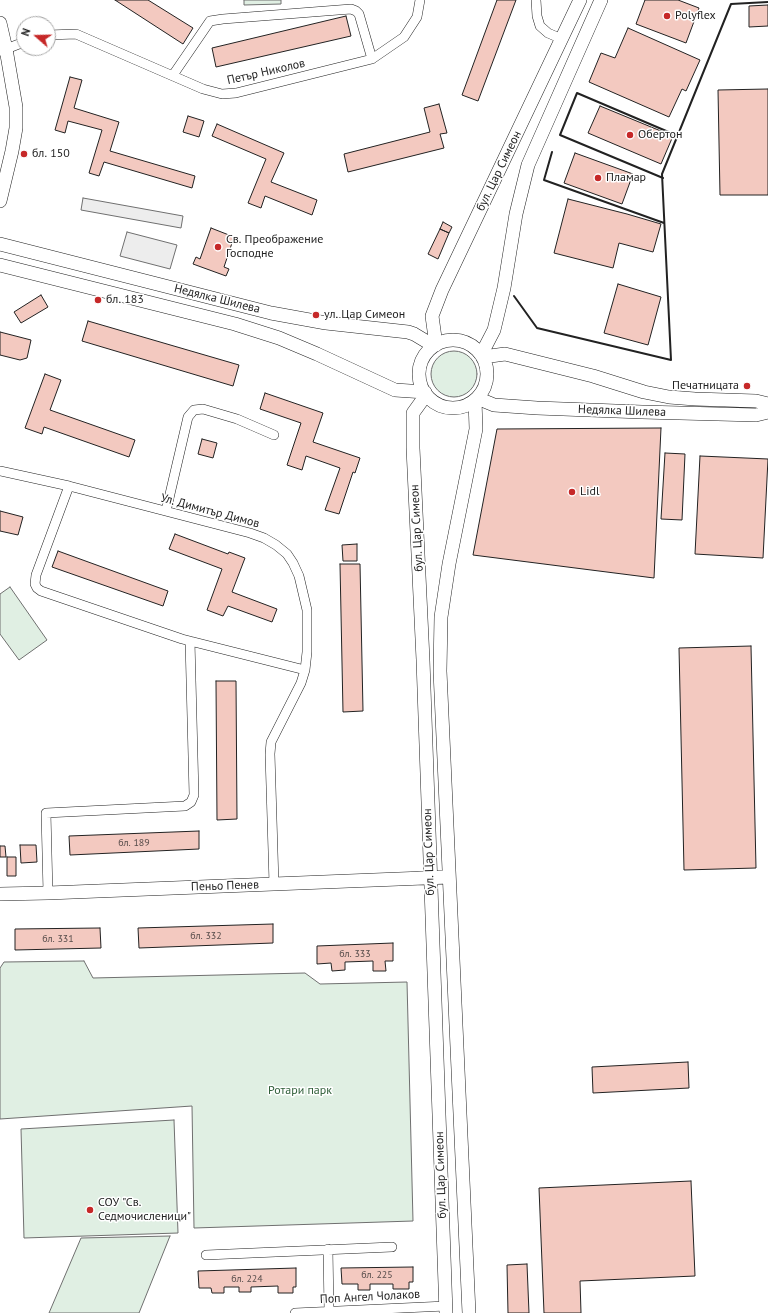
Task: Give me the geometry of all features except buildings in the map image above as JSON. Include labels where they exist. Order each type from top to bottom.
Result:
[{"type":"main road","name":"бул. Цар Симеон","points":[[435,345],[432,316],[442,290],[580,0]]},
{"type":"main road","name":"бул. Цар Симеон","points":[[482,356],[494,330],[504,288],[516,214],[528,165],[601,0]]},
{"type":"main road","points":[[0,23],[3,50],[16,107],[16,128],[0,201]]},
{"type":"main road","name":"Недялка Шилева","points":[[0,244],[271,313],[326,323],[414,334],[435,345]]},
{"type":"main road","name":"Недялка Шилева","points":[[0,265],[234,324],[279,338],[395,390],[425,394]]},
{"type":"main road","points":[[455,340],[465,342],[474,347],[482,356],[487,367],[487,378],[484,389],[476,399],[468,405],[459,408],[441,406],[425,394],[420,383],[419,372],[421,362],[435,345],[445,341],[455,340]]},
{"type":"main road","name":"Недялка Шилева","points":[[482,356],[505,354],[593,376],[644,392],[669,397],[756,401],[768,404]]},
{"type":"main road","name":"бул. Цар Симеон","points":[[425,394],[413,413],[413,448],[422,636],[446,1309]]},
{"type":"main road","name":"бул. Цар Симеон","points":[[469,1313],[440,671],[441,617],[449,564],[476,430],[476,399]]},
{"type":"main road","name":"Недялка Шилева","points":[[476,399],[494,405],[567,409],[756,415],[768,412]]},
{"type":"main road","name":"Пеньо Пенев","points":[[0,894],[449,877]]},
{"type":"street","name":"Петър Николов","points":[[56,35],[76,34],[203,89],[222,94],[236,93],[372,59],[404,37],[416,17],[420,0]]},
{"type":"street","points":[[536,0],[537,16],[540,26],[548,33],[562,39]]},
{"type":"street","points":[[173,75],[210,21],[223,19],[350,9],[359,14],[372,59]]},
{"type":"street","points":[[3,50],[16,45]]},
{"type":"street","points":[[166,511],[188,417],[194,410],[203,409],[237,419],[274,435]]},
{"type":"street","name":"Ул. Димитър Димов","points":[[0,471],[69,486],[250,533],[264,538],[276,545],[287,554],[293,563],[299,576],[307,610],[307,652],[305,670],[301,683],[271,742],[270,754],[274,884]]},
{"type":"street","points":[[69,486],[36,575],[35,584],[37,588],[41,591],[190,641],[305,670]]},
{"type":"street","points":[[48,893],[46,812],[185,806],[191,802],[194,795],[190,641]]},
{"type":"street","points":[[206,1255],[392,1247]]},
{"type":"street","points":[[328,1249],[329,1311]]},
{"type":"street","name":"Поп Ангел Чолаков","points":[[295,1313],[446,1309]]},
{"type":"green space","points":[[244,0],[281,0],[281,4],[244,5]]},
{"type":"green space","points":[[454,351],[467,355],[473,361],[477,374],[473,387],[467,393],[454,397],[441,393],[435,387],[431,374],[435,361],[441,355]]},
{"type":"green space","points":[[10,587],[47,640],[19,660],[0,634],[0,594]]},
{"type":"green space","name":"Ротари парк","points":[[84,961],[93,978],[305,973],[320,984],[407,982],[413,1221],[194,1228],[192,1106],[0,1119],[0,968],[4,962]]},
{"type":"green space","points":[[174,1120],[178,1233],[24,1238],[21,1129]]},
{"type":"green space","points":[[170,1236],[139,1313],[49,1313],[81,1238]]},
{"type":"shaded area","points":[[83,198],[183,216],[181,228],[81,210]]},
{"type":"shaded area","points":[[127,232],[177,245],[170,269],[120,256]]},
{"type":"wall","points":[[514,296],[537,328],[671,360],[662,174],[731,4],[768,2]]},
{"type":"wall","points":[[663,178],[560,135],[577,93],[678,136]]},
{"type":"wall","points":[[552,152],[544,180],[664,223]]},
{"type":"place","name":"Polyflex","points":[[667,16]]},
{"type":"place","name":"Обертон","points":[[630,135]]},
{"type":"place","name":"бл. 150","points":[[24,154]]},
{"type":"place","name":"Пламар","points":[[598,178]]},
{"type":"place","name":"Св. Преображение Господне","points":[[218,247]]},
{"type":"place","name":"бл. 183","points":[[98,300]]},
{"type":"place","name":"ул. Цар Симеон","points":[[316,315]]},
{"type":"place","name":"Печатницата","points":[[747,386]]},
{"type":"place","name":"Lidl","points":[[572,492]]},
{"type":"place","name":"СОУ \"Св. Седмочисленици\"","points":[[90,1210]]}]
